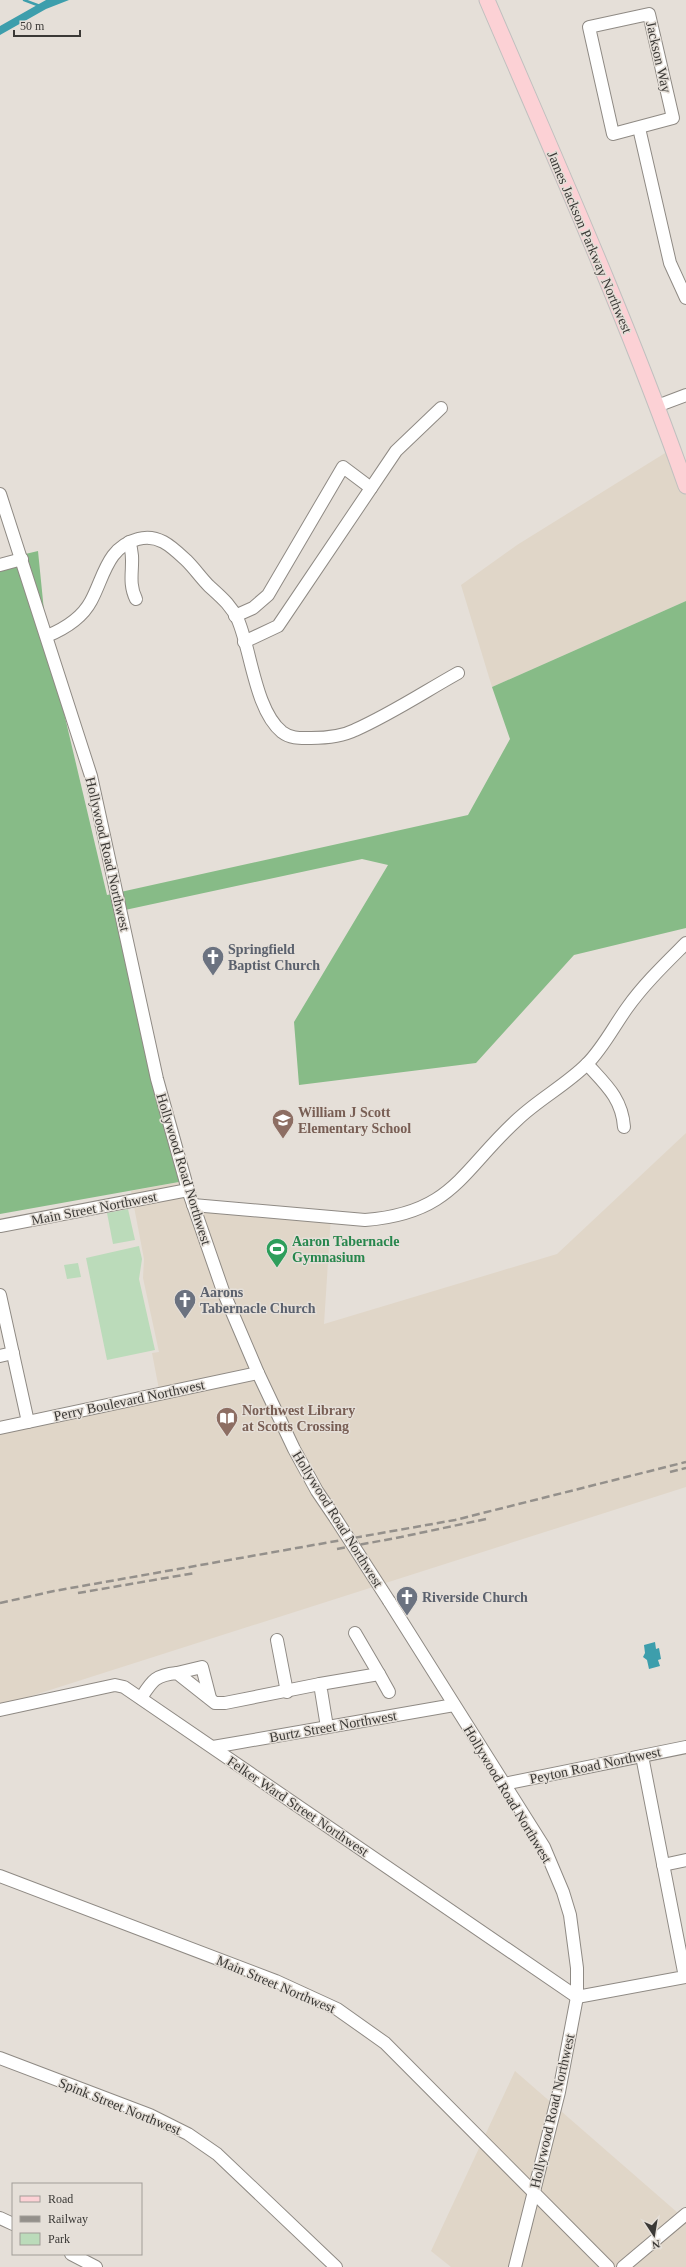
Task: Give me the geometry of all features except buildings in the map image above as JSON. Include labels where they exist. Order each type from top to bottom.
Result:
[{"type":"main road","name":"James Jackson Parkway Northwest","points":[[487,0],[627,328],[686,486]]},
{"type":"street","name":"Jackson Way","points":[[649,14],[673,118],[639,128],[613,134],[589,27],[649,14]]},
{"type":"street","points":[[639,128],[670,263],[686,298]]},
{"type":"street","points":[[657,406],[686,395]]},
{"type":"street","points":[[244,642],[278,626],[396,451],[441,408]]},
{"type":"street","points":[[235,616],[253,608],[268,595],[343,467],[371,488]]},
{"type":"street","name":"Hollywood Road Northwest","points":[[0,494],[91,776],[158,1079],[188,1190],[223,1291],[258,1373],[298,1456],[317,1491],[389,1601],[544,1847],[563,1892],[575,1944],[577,1997],[559,2092],[515,2267]]},
{"type":"street","points":[[47,636],[65,628],[91,602],[100,577],[115,551],[128,542],[139,538],[157,538],[169,545],[209,586],[226,601],[235,616],[261,696],[270,715],[282,732],[295,738],[321,738],[354,731],[458,673]]},
{"type":"street","points":[[128,542],[134,557],[131,585],[136,599]]},
{"type":"street","points":[[0,565],[22,559]]},
{"type":"street","points":[[193,1205],[365,1220],[388,1218],[413,1211],[434,1201],[454,1188],[518,1118],[588,1064],[628,1007],[686,943]]},
{"type":"street","points":[[588,1064],[618,1100],[623,1113],[624,1127]]},
{"type":"street","name":"Main Street Northwest","points":[[0,1226],[188,1190]]},
{"type":"street","points":[[0,1295],[28,1422]]},
{"type":"street","points":[[0,1356],[13,1353]]},
{"type":"street","name":"Perry Boulevard Northwest","points":[[0,1428],[258,1373]]},
{"type":"street","points":[[355,1633],[389,1692]]},
{"type":"street","points":[[277,1640],[287,1692]]},
{"type":"street","points":[[141,1698],[154,1678],[166,1674],[202,1667],[210,1698]]},
{"type":"street","points":[[177,1673],[215,1703],[225,1703],[379,1674]]},
{"type":"street","points":[[320,1684],[327,1728]]},
{"type":"street","name":"Felker Ward Street Northwest","points":[[0,1710],[115,1685],[124,1687],[577,1997]]},
{"type":"street","name":"Burtz Street Northwest","points":[[213,1748],[454,1705]]},
{"type":"street","name":"Peyton Road Northwest","points":[[504,1784],[686,1747]]},
{"type":"street","points":[[577,1997],[685,1977],[642,1756]]},
{"type":"street","points":[[663,1865],[686,1860]]},
{"type":"street","name":"Main Street Northwest","points":[[0,1876],[276,1981],[336,2009],[384,2043],[608,2267]]},
{"type":"street","name":"Spink Street Northwest","points":[[0,2058],[150,2116],[188,2134],[217,2154],[336,2267]]},
{"type":"street","points":[[623,2267],[686,2214]]},
{"type":"street","points":[[0,2218],[12,2224]]},
{"type":"street","points":[[73,2255],[96,2267]]},
{"type":"shaded area","points":[[678,445],[686,469],[686,601],[492,687],[461,585],[517,545]]},
{"type":"shaded area","points":[[686,1133],[686,1487],[0,1706],[0,1432],[161,1400],[152,1353],[159,1352],[143,1278],[144,1259],[131,1191],[190,1180],[195,1200],[331,1216],[324,1324],[557,1254]]},
{"type":"shaded area","points":[[515,2071],[686,2220],[686,2267],[451,2267],[431,2251]]},
{"type":"green space","points":[[38,551],[47,641],[107,895],[468,815],[510,739],[492,687],[686,601],[686,928],[574,955],[476,1063],[299,1085],[294,1022],[388,865],[362,859],[125,910],[137,978],[190,1180],[0,1214],[0,560]]},
{"type":"green space","points":[[128,1209],[135,1240],[113,1244],[107,1213]]},
{"type":"green space","points":[[139,1246],[142,1259],[139,1279],[155,1350],[107,1360],[86,1258]]},
{"type":"green space","points":[[78,1263],[81,1277],[67,1279],[64,1265]]},
{"type":"water","points":[[46,0],[69,0],[46,9],[0,35],[0,26]]},
{"type":"water","points":[[655,1642],[656,1649],[659,1648],[661,1659],[658,1660],[660,1666],[649,1669],[647,1660],[643,1657],[645,1653],[644,1645]]},
{"type":"waterway","points":[[24,0],[40,6]]},
{"type":"railway","points":[[0,1603],[54,1591],[455,1520],[686,1462]]},
{"type":"railway","points":[[670,1472],[686,1468]]},
{"type":"railway","points":[[337,1549],[486,1519]]},
{"type":"railway","points":[[78,1593],[195,1573]]},
{"type":"place","name":"Springfield Baptist Church","points":[[213,976]]},
{"type":"place","name":"William J Scott Elementary School","points":[[283,1140]]},
{"type":"place","name":"Aaron Tabernacle Gymnasium","points":[[277,1268]]},
{"type":"place","name":"Aarons Tabernacle Church","points":[[185,1320]]},
{"type":"place","name":"Northwest Library at Scotts Crossing","points":[[227,1438]]},
{"type":"place","name":"Riverside Church","points":[[407,1616]]}]
